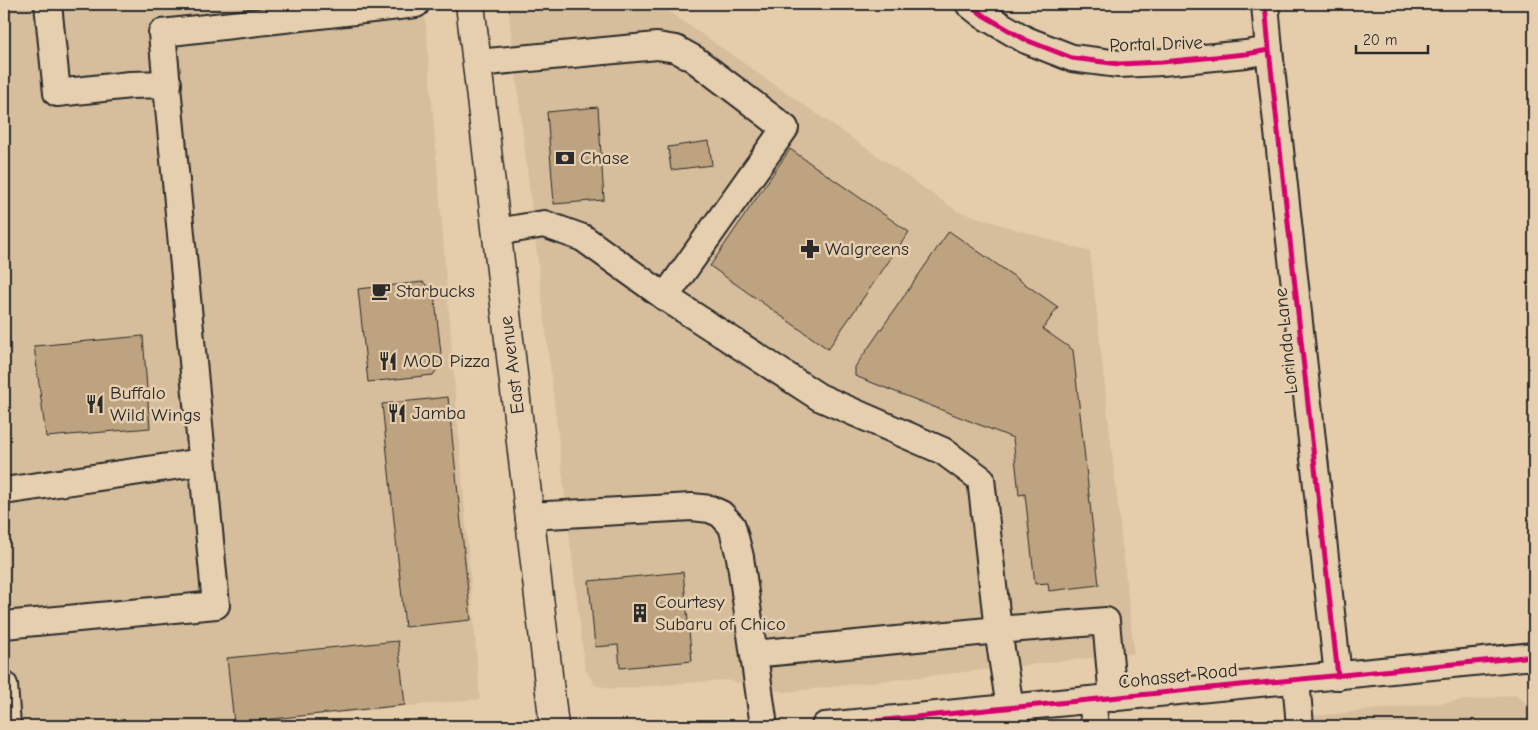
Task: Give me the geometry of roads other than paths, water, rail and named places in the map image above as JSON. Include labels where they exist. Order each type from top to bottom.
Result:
[{"type":"main road","name":"East Avenue","points":[[470,4],[554,726]]},
{"type":"street","points":[[48,4],[57,93],[130,85],[168,84]]},
{"type":"street","points":[[4,625],[216,605],[162,33],[416,4]]},
{"type":"street","name":"Portal Drive","points":[[969,4],[983,15],[1026,40],[1072,58],[1119,64],[1145,63],[1236,55],[1269,50]]},
{"type":"street","name":"Lorinda Lane","points":[[1265,4],[1338,676]]},
{"type":"street","points":[[477,63],[634,47],[657,46],[676,49],[694,59],[785,128],[666,297]]},
{"type":"street","points":[[496,232],[544,224],[583,238],[666,297],[819,397],[943,451],[982,478],[998,630],[1010,708]]},
{"type":"street","points":[[4,491],[202,462]]},
{"type":"street","points":[[530,516],[692,507],[710,508],[721,514],[732,526],[740,557],[764,726]]},
{"type":"street","points":[[754,654],[1106,621],[1103,699],[1095,726]]},
{"type":"street","name":"Cohasset Road","points":[[825,726],[1534,656]]},
{"type":"street","points":[[1296,680],[1300,726]]},
{"type":"street","points":[[4,685],[7,726]]},
{"type":"place","name":"Chase","points":[[565,158]]},
{"type":"place","name":"Walgreens","points":[[810,249]]},
{"type":"place","name":"Starbucks","points":[[381,291]]},
{"type":"place","name":"MOD Pizza","points":[[388,361]]},
{"type":"place","name":"Buffalo Wild Wings","points":[[95,404]]},
{"type":"place","name":"Jamba","points":[[397,413]]},
{"type":"place","name":"Courtesy Subaru of Chico","points":[[640,613]]}]
